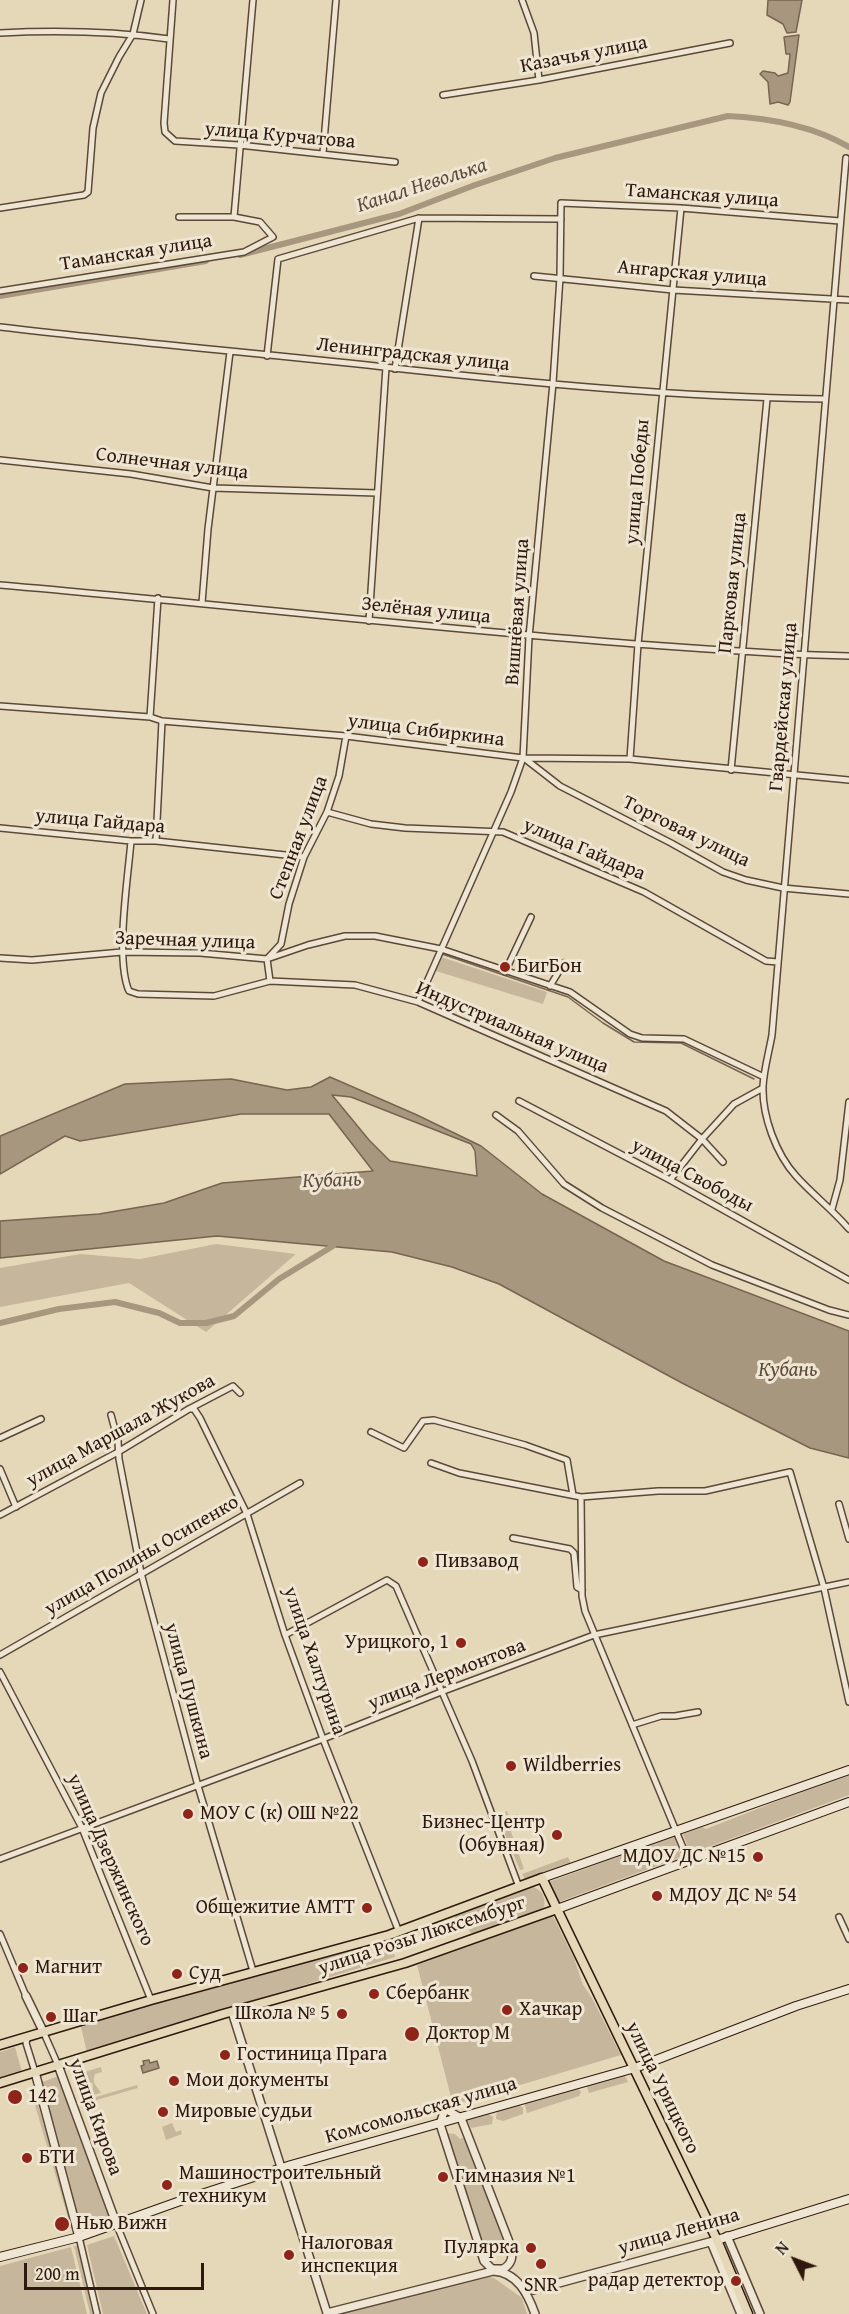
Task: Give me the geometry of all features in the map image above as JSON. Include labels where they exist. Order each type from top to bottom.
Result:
[{"type":"main road","name":"улица Розы Люксембург","points":[[0,2045],[253,1971],[399,1932],[542,1878],[849,1770]]},
{"type":"main road","name":"улица Розы Люксембург","points":[[0,2083],[399,1964],[849,1802]]},
{"type":"main road","name":"улица Урицкого","points":[[542,1878],[635,2068],[748,2314]]},
{"type":"main road","name":"Комсомольская улица","points":[[0,2257],[79,2237],[281,2168],[635,2068],[796,2006],[849,1989]]},
{"type":"main road","name":"улица Ленина","points":[[714,2241],[849,2199]]},
{"type":"street","points":[[0,207],[84,195],[88,192],[93,128],[101,93],[132,34],[141,0]]},
{"type":"street","points":[[0,33],[70,30],[169,39],[173,0]]},
{"type":"street","points":[[179,217],[234,217],[253,0]]},
{"type":"street","points":[[323,153],[336,0]]},
{"type":"street","points":[[522,0],[534,33],[539,80]]},
{"type":"street","name":"улица Курчатова","points":[[169,39],[164,123],[165,132],[174,141],[239,145],[395,162]]},
{"type":"street","name":"Казачья улица","points":[[443,95],[539,80],[730,43]]},
{"type":"street","name":"Гвардейская улица","points":[[846,158],[772,1035],[763,1088],[772,1134],[783,1160],[849,1229]]},
{"type":"street","name":"Таманская улица","points":[[561,203],[681,208],[840,221]]},
{"type":"street","name":"Вишнёвая улица","points":[[418,1002],[524,758],[529,637],[553,383],[560,277],[561,203]]},
{"type":"street","name":"улица Победы","points":[[630,759],[661,392],[681,208]]},
{"type":"street","name":"Таманская улица","points":[[0,291],[244,252],[273,237],[260,222],[234,217]]},
{"type":"street","points":[[396,369],[419,218]]},
{"type":"street","points":[[267,356],[278,259],[419,218],[561,219]]},
{"type":"street","name":"Ангарская улица","points":[[534,276],[673,290],[849,300]]},
{"type":"street","name":"Ленинградская улица","points":[[0,327],[267,356],[553,383],[767,399],[824,399]]},
{"type":"street","points":[[202,603],[213,488],[230,352]]},
{"type":"street","points":[[369,621],[386,367]]},
{"type":"street","name":"Парковая улица","points":[[730,770],[767,399]]},
{"type":"street","name":"Солнечная улица","points":[[0,460],[131,474],[213,488],[377,494]]},
{"type":"street","name":"Зелёная улица","points":[[0,585],[158,598],[529,637],[741,653],[849,656]]},
{"type":"street","points":[[150,717],[158,598]]},
{"type":"street","name":"улица Сибиркина","points":[[0,706],[150,717],[162,721],[346,736],[524,758],[630,759],[849,780]]},
{"type":"street","points":[[156,841],[162,721]]},
{"type":"street","name":"Степная улица","points":[[267,959],[281,944],[289,904],[304,857],[327,812],[339,776],[346,736]]},
{"type":"street","name":"Торговая улица","points":[[524,758],[560,786],[723,872],[746,880],[783,888],[849,894]]},
{"type":"street","name":"улица Гайдара","points":[[327,812],[371,824],[405,828],[503,832],[644,892],[766,962],[778,962]]},
{"type":"street","name":"улица Гайдара","points":[[0,828],[131,841],[156,841],[304,857]]},
{"type":"street","name":"Индустриальная улица","points":[[131,841],[122,952],[129,991],[138,994],[214,996],[270,981],[355,985],[418,1002],[666,1111],[702,1139],[723,1162]]},
{"type":"street","points":[[505,972],[531,917]]},
{"type":"street","name":"Заречная улица","points":[[0,957],[39,959],[122,952],[200,953],[267,959],[308,945],[345,936],[375,936],[441,950],[570,992],[630,1034],[642,1038],[684,1039],[764,1077]]},
{"type":"street","points":[[267,959],[270,981]]},
{"type":"street","points":[[550,986],[564,963]]},
{"type":"street","points":[[670,1180],[702,1139],[734,1104],[763,1088]]},
{"type":"street","name":"улица Свободы","points":[[519,1101],[670,1180],[849,1280]]},
{"type":"street","points":[[832,1209],[840,1180],[849,1102]]},
{"type":"street","points":[[496,1115],[518,1131],[564,1184],[602,1208],[712,1265],[829,1310],[849,1315]]},
{"type":"street","name":"улица Маршала Жукова","points":[[0,1515],[118,1452],[232,1386],[240,1393]]},
{"type":"street","name":"улица Халтурина","points":[[189,1409],[194,1409],[200,1418],[247,1514],[285,1635],[399,1932]]},
{"type":"street","name":"улица Пушкина","points":[[111,1415],[118,1441],[118,1452],[141,1572],[198,1786],[253,1971]]},
{"type":"street","points":[[0,1438],[40,1419]]},
{"type":"street","points":[[370,1432],[404,1448],[423,1421],[434,1420],[525,1445],[567,1460],[573,1495]]},
{"type":"street","points":[[431,1463],[459,1473],[581,1497],[658,1491],[705,1491],[790,1472],[824,1588],[849,1702]]},
{"type":"street","name":"улица Маршала Жукова","points":[[0,1469],[16,1507]]},
{"type":"street","name":"улица Полины Осипенко","points":[[0,1655],[141,1572],[300,1483]]},
{"type":"street","points":[[581,1497],[582,1590],[585,1611],[688,1860]]},
{"type":"street","points":[[838,1504],[849,1539]]},
{"type":"street","points":[[513,1538],[574,1552],[577,1587],[582,1590]]},
{"type":"street","points":[[285,1635],[387,1580],[393,1582],[482,1787],[519,1887]]},
{"type":"street","name":"улица Лермонтова","points":[[0,1858],[198,1786],[594,1635],[849,1582]]},
{"type":"street","name":"улица Дзержинского","points":[[0,1672],[82,1828],[151,2000]]},
{"type":"street","points":[[632,1725],[661,1716],[698,1712]]},
{"type":"street","points":[[839,1917],[849,1939]]},
{"type":"street","name":"улица Кирова","points":[[0,1934],[58,2065],[116,2223],[153,2314]]},
{"type":"street","points":[[232,2012],[326,2313],[487,2271],[497,2271],[510,2263],[513,2255],[511,2247],[461,2118],[445,2109],[440,2124],[484,2261],[497,2271],[507,2274],[518,2283],[528,2295],[535,2314]]},
{"type":"street","name":"улица Кирова","points":[[28,2036],[27,2043],[79,2237],[97,2314]]},
{"type":"street","points":[[727,2236],[759,2314]]},
{"type":"street","name":"улица Ленина","points":[[518,2283],[533,2290],[714,2241]]},
{"type":"street","name":"улица Урицкого","points":[[714,2241],[741,2314]]},
{"type":"shaded area","points":[[441,957],[547,992],[543,1004],[436,971]]},
{"type":"shaded area","points":[[216,1244],[296,1254],[206,1332],[129,1283],[0,1307],[0,1268],[80,1254],[140,1259]]},
{"type":"shaded area","points":[[849,1773],[849,1795],[690,1854],[683,1834],[702,1827],[706,1829]]},
{"type":"shaded area","points":[[507,1811],[509,1816],[513,1817],[517,1814],[520,1820],[509,1826],[524,1869],[520,1870],[498,1818]]},
{"type":"shaded area","points":[[674,1836],[681,1857],[559,1902],[549,1882]]},
{"type":"shaded area","points":[[568,1857],[571,1864],[525,1879],[522,1874]]},
{"type":"shaded area","points":[[533,1887],[539,1890],[544,1897],[544,1907],[540,1910],[471,1934],[466,1922],[456,1920],[455,1915]]},
{"type":"shaded area","points":[[553,1916],[574,1958],[583,1985],[621,2055],[453,2105],[417,1965]]},
{"type":"shaded area","points":[[361,1945],[365,1958],[393,1950],[395,1957],[87,2052],[80,2023]]},
{"type":"shaded area","points":[[15,2047],[22,2072],[0,2079],[0,2052]]},
{"type":"shaded area","points":[[101,2067],[102,2072],[95,2074],[94,2080],[101,2093],[81,2098],[84,2093],[92,2091],[93,2084],[87,2080],[82,2083],[72,2076]]},
{"type":"shaded area","points":[[624,2074],[628,2082],[589,2093],[586,2084]]},
{"type":"shaded area","points":[[61,2075],[110,2217],[85,2227],[80,2223],[40,2083]]},
{"type":"shaded area","points":[[137,2085],[138,2088],[83,2104],[82,2101]]},
{"type":"shaded area","points":[[33,2087],[73,2227],[71,2228],[30,2088]]},
{"type":"shaded area","points":[[576,2087],[581,2092],[579,2096],[527,2113],[524,2102]]},
{"type":"shaded area","points":[[519,2105],[523,2108],[523,2114],[503,2121],[496,2119],[497,2110]]},
{"type":"shaded area","points":[[487,2113],[493,2117],[492,2124],[471,2128],[467,2119]]},
{"type":"shaded area","points":[[172,2123],[176,2132],[181,2130],[182,2134],[166,2140],[162,2127]]},
{"type":"shaded area","points":[[445,2133],[455,2134],[460,2139],[465,2137],[508,2252],[485,2255]]},
{"type":"shaded area","points":[[114,2236],[147,2314],[103,2314],[87,2245]]},
{"type":"shaded area","points":[[74,2246],[77,2246],[93,2314],[90,2314]]},
{"type":"shaded area","points":[[71,2247],[87,2314],[0,2314],[0,2266]]},
{"type":"shaded area","points":[[483,2275],[494,2278],[522,2298],[527,2314],[334,2314],[461,2280],[470,2281]]},
{"type":"water","points":[[768,0],[802,0],[796,32],[787,33],[783,24],[767,15]]},
{"type":"water","points":[[799,35],[790,102],[788,105],[778,102],[770,104],[768,82],[760,74],[763,71],[775,73],[778,76],[788,73],[790,54],[786,54],[784,37]]},
{"type":"water","name":"Кубань","points":[[330,1077],[417,1115],[481,1146],[542,1194],[664,1261],[849,1331],[849,1458],[810,1448],[682,1383],[499,1284],[452,1267],[392,1252],[217,1236],[0,1258],[0,1221],[99,1214],[164,1203],[222,1183],[373,1171],[329,1114],[241,1114],[80,1141],[65,1136],[0,1174],[0,1136],[125,1084],[231,1079],[287,1090],[311,1087]],"holes":[[[332,1095],[351,1097],[471,1144],[475,1151],[477,1176],[390,1161],[369,1140]]]},
{"type":"water","points":[[149,2060],[150,2063],[157,2061],[159,2068],[143,2073],[141,2066],[144,2065],[143,2061]]},
{"type":"waterway","name":"Канал Неволька","points":[[240,255],[399,214],[555,158],[728,116],[806,128],[849,147]]},
{"type":"waterway","name":"Канал Неволька","points":[[0,296],[206,261]]},
{"type":"waterway","points":[[442,954],[568,997],[634,1042],[681,1043],[754,1079]]},
{"type":"waterway","points":[[0,1323],[59,1309],[115,1302],[159,1313],[180,1323],[206,1323],[234,1316],[279,1279],[333,1246]]},
{"type":"place","name":"БигБон","points":[[505,967]]},
{"type":"place","name":"Пивзавод","points":[[423,1562]]},
{"type":"place","name":"Урицкого, 1","points":[[461,1643]]},
{"type":"place","name":"Wildberries","points":[[511,1766]]},
{"type":"place","name":"МОУ С (к) ОШ №22","points":[[188,1814]]},
{"type":"place","name":"Бизнес-Центр (Обувная)","points":[[557,1835]]},
{"type":"place","name":"МДОУ ДС №15","points":[[758,1857]]},
{"type":"place","name":"МДОУ ДС № 54","points":[[657,1896]]},
{"type":"place","name":"Общежитие АМТТ","points":[[367,1908]]},
{"type":"place","name":"Магнит","points":[[23,1968]]},
{"type":"place","name":"Суд","points":[[177,1974]]},
{"type":"place","name":"Сбербанк","points":[[374,1994]]},
{"type":"place","name":"Хачкар","points":[[507,2010]]},
{"type":"place","name":"Школа № 5","points":[[342,2014]]},
{"type":"place","name":"Шаг","points":[[51,2017]]},
{"type":"place","name":"Доктор М","points":[[412,2034]]},
{"type":"place","name":"Гостиница Прага","points":[[225,2055]]},
{"type":"place","name":"Мои документы","points":[[174,2081]]},
{"type":"place","name":"142","points":[[15,2097]]},
{"type":"place","name":"Мировые судьи","points":[[163,2112]]},
{"type":"place","name":"БТИ","points":[[27,2158]]},
{"type":"place","name":"Гимназия №1","points":[[443,2177]]},
{"type":"place","name":"Машиностроительный техникум","points":[[167,2185]]},
{"type":"place","name":"Нью Вижн","points":[[62,2224]]},
{"type":"place","name":"Пулярка","points":[[531,2248]]},
{"type":"place","name":"Налоговая инспекция","points":[[289,2255]]},
{"type":"place","name":"SNR","points":[[541,2264]]},
{"type":"place","name":"радар детектор","points":[[736,2281]]}]
